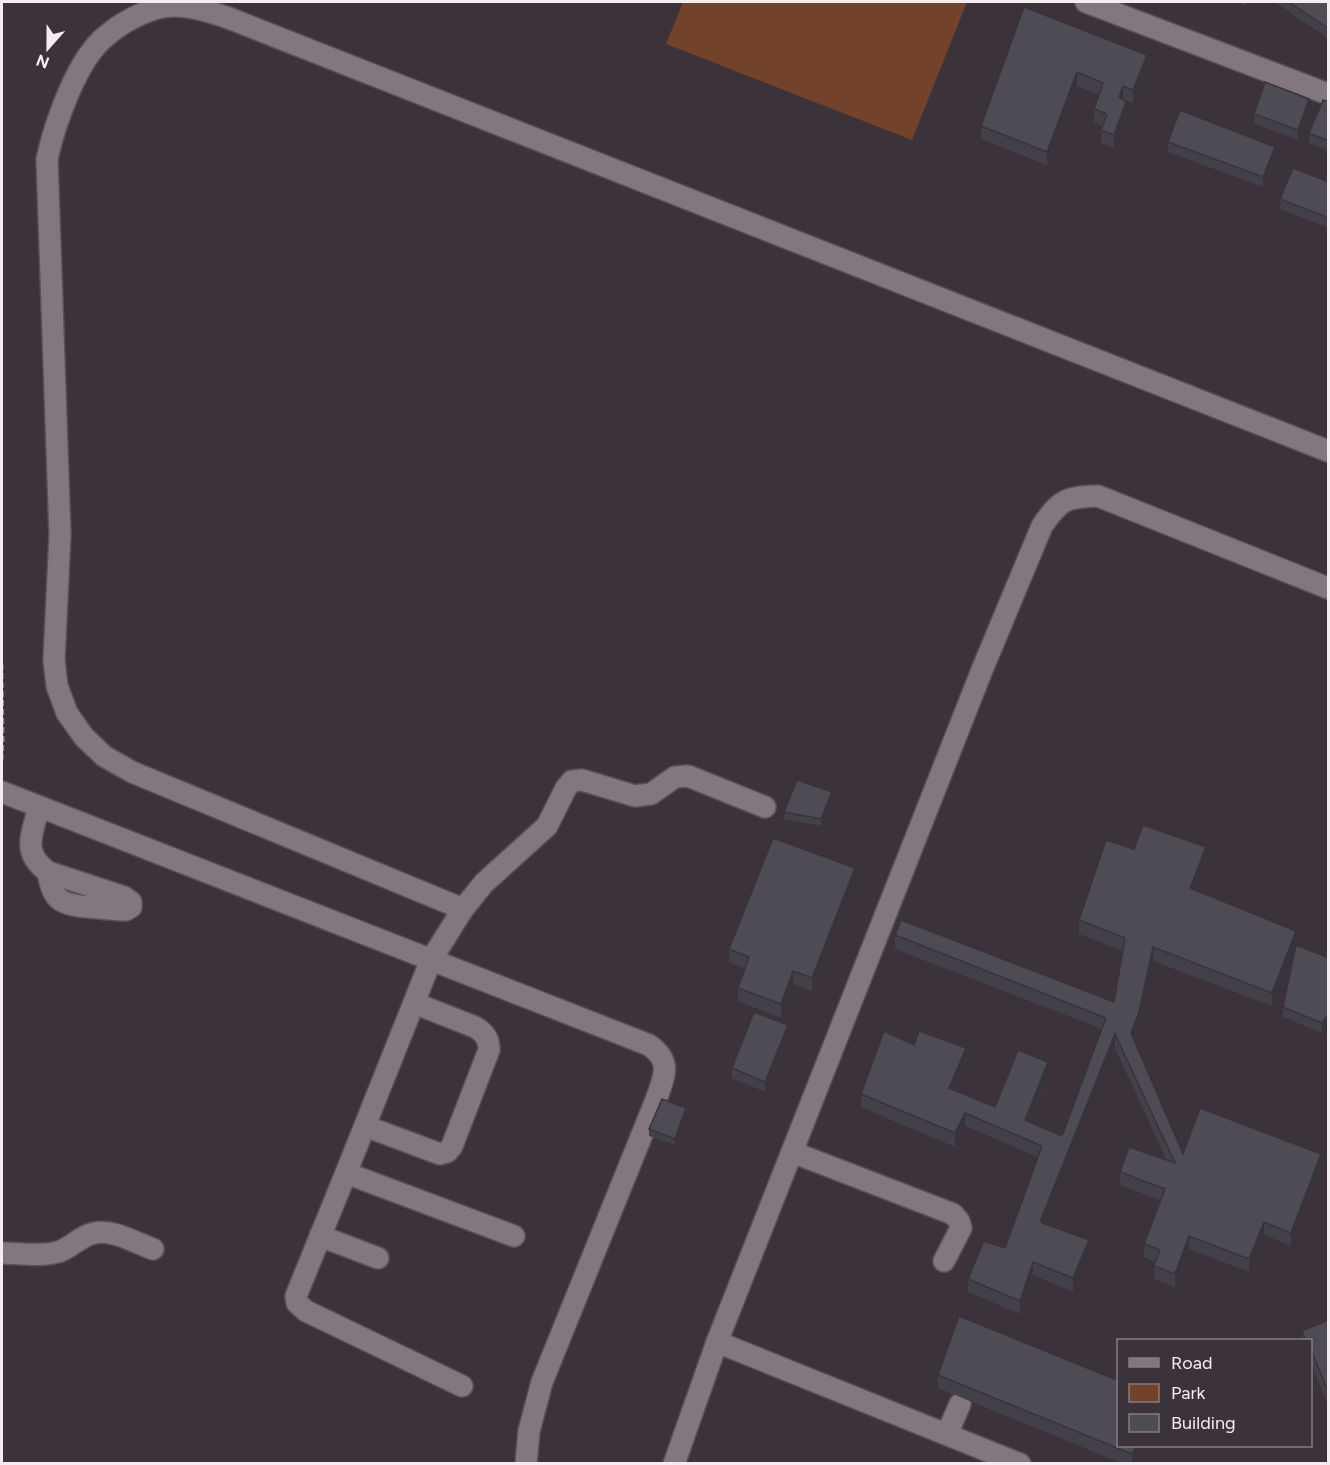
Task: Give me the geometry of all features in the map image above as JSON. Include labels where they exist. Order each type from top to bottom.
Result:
[{"type":"street","points":[[1086,2],[1329,94]]},
{"type":"street","points":[[463,909],[132,772],[104,756],[84,737],[67,713],[57,686],[54,660],[60,535],[47,159],[52,135],[74,81],[86,61],[105,36],[137,16],[165,7],[197,8],[226,16],[1329,451]]},
{"type":"street","points":[[674,1464],[717,1342],[982,670],[1042,526],[1052,512],[1064,500],[1077,496],[1098,496],[1329,588]]},
{"type":"street","points":[[462,1386],[306,1311],[299,1306],[296,1296],[431,960],[463,909],[484,883],[547,826],[566,788],[572,781],[582,780],[635,796],[651,794],[675,777],[688,776],[765,807]]},
{"type":"street","points":[[2,792],[649,1045],[657,1051],[665,1067],[656,1100],[542,1382],[529,1431],[526,1464]]},
{"type":"street","points":[[39,807],[29,844],[32,857],[48,872]]},
{"type":"street","points":[[364,1126],[440,1154],[447,1152],[452,1146],[489,1050],[489,1042],[475,1027],[414,1003]]},
{"type":"street","points":[[792,1152],[953,1214],[961,1228],[944,1261]]},
{"type":"street","points":[[346,1173],[514,1236]]},
{"type":"street","points":[[2,1253],[59,1252],[84,1236],[96,1232],[110,1233],[153,1249]]},
{"type":"street","points":[[320,1236],[378,1258]]},
{"type":"street","points":[[717,1342],[1020,1464]]},
{"type":"street","points":[[947,1434],[960,1404]]},
{"type":"path","points":[[2,664],[2,760]]},
{"type":"green space","points":[[683,2],[967,2],[912,140],[666,44]]},
{"type":"building","points":[[1289,2],[1329,2],[1329,29]]},
{"type":"building","points":[[1024,7],[1147,55],[1133,90],[1123,86],[1119,97],[1126,102],[1114,135],[1101,130],[1107,114],[1094,109],[1103,83],[1077,72],[1047,152],[981,126]]},
{"type":"building","points":[[1265,82],[1309,99],[1298,130],[1254,114]]},
{"type":"building","points":[[1323,100],[1329,102],[1329,141],[1309,133]]},
{"type":"building","points":[[1180,110],[1275,147],[1263,177],[1168,142]]},
{"type":"building","points":[[1293,168],[1329,182],[1329,218],[1280,199]]},
{"type":"building","points":[[797,780],[832,792],[821,819],[784,812]]},
{"type":"building","points":[[1143,825],[1206,847],[1190,888],[1296,931],[1272,993],[1153,947],[1139,1012],[1131,1033],[1183,1154],[1200,1108],[1321,1154],[1291,1233],[1264,1222],[1249,1259],[1189,1236],[1175,1274],[1154,1266],[1160,1250],[1144,1244],[1165,1189],[1120,1172],[1129,1147],[1175,1163],[1115,1034],[1040,1222],[1089,1240],[1073,1278],[1033,1262],[1020,1301],[968,1279],[984,1241],[1005,1248],[1042,1146],[965,1113],[955,1133],[861,1094],[884,1031],[914,1045],[919,1031],[966,1048],[949,1088],[995,1107],[1018,1050],[1048,1062],[1025,1120],[1062,1136],[1106,1018],[895,935],[901,920],[1114,1002],[1125,938],[1079,920],[1106,840],[1134,849]]},
{"type":"building","points":[[773,838],[855,868],[812,978],[793,971],[781,1004],[738,988],[749,957],[729,949]]},
{"type":"building","points":[[1296,945],[1329,958],[1329,1013],[1322,1023],[1283,1007]]},
{"type":"building","points":[[754,1012],[788,1025],[765,1082],[732,1068]]},
{"type":"building","points":[[662,1099],[686,1108],[675,1139],[649,1129]]},
{"type":"building","points":[[959,1316],[1117,1380],[1117,1447],[1136,1447],[1132,1454],[938,1375]]},
{"type":"building","points":[[1329,1320],[1329,1389],[1327,1389],[1312,1352],[1312,1339],[1305,1339],[1302,1331]]}]
